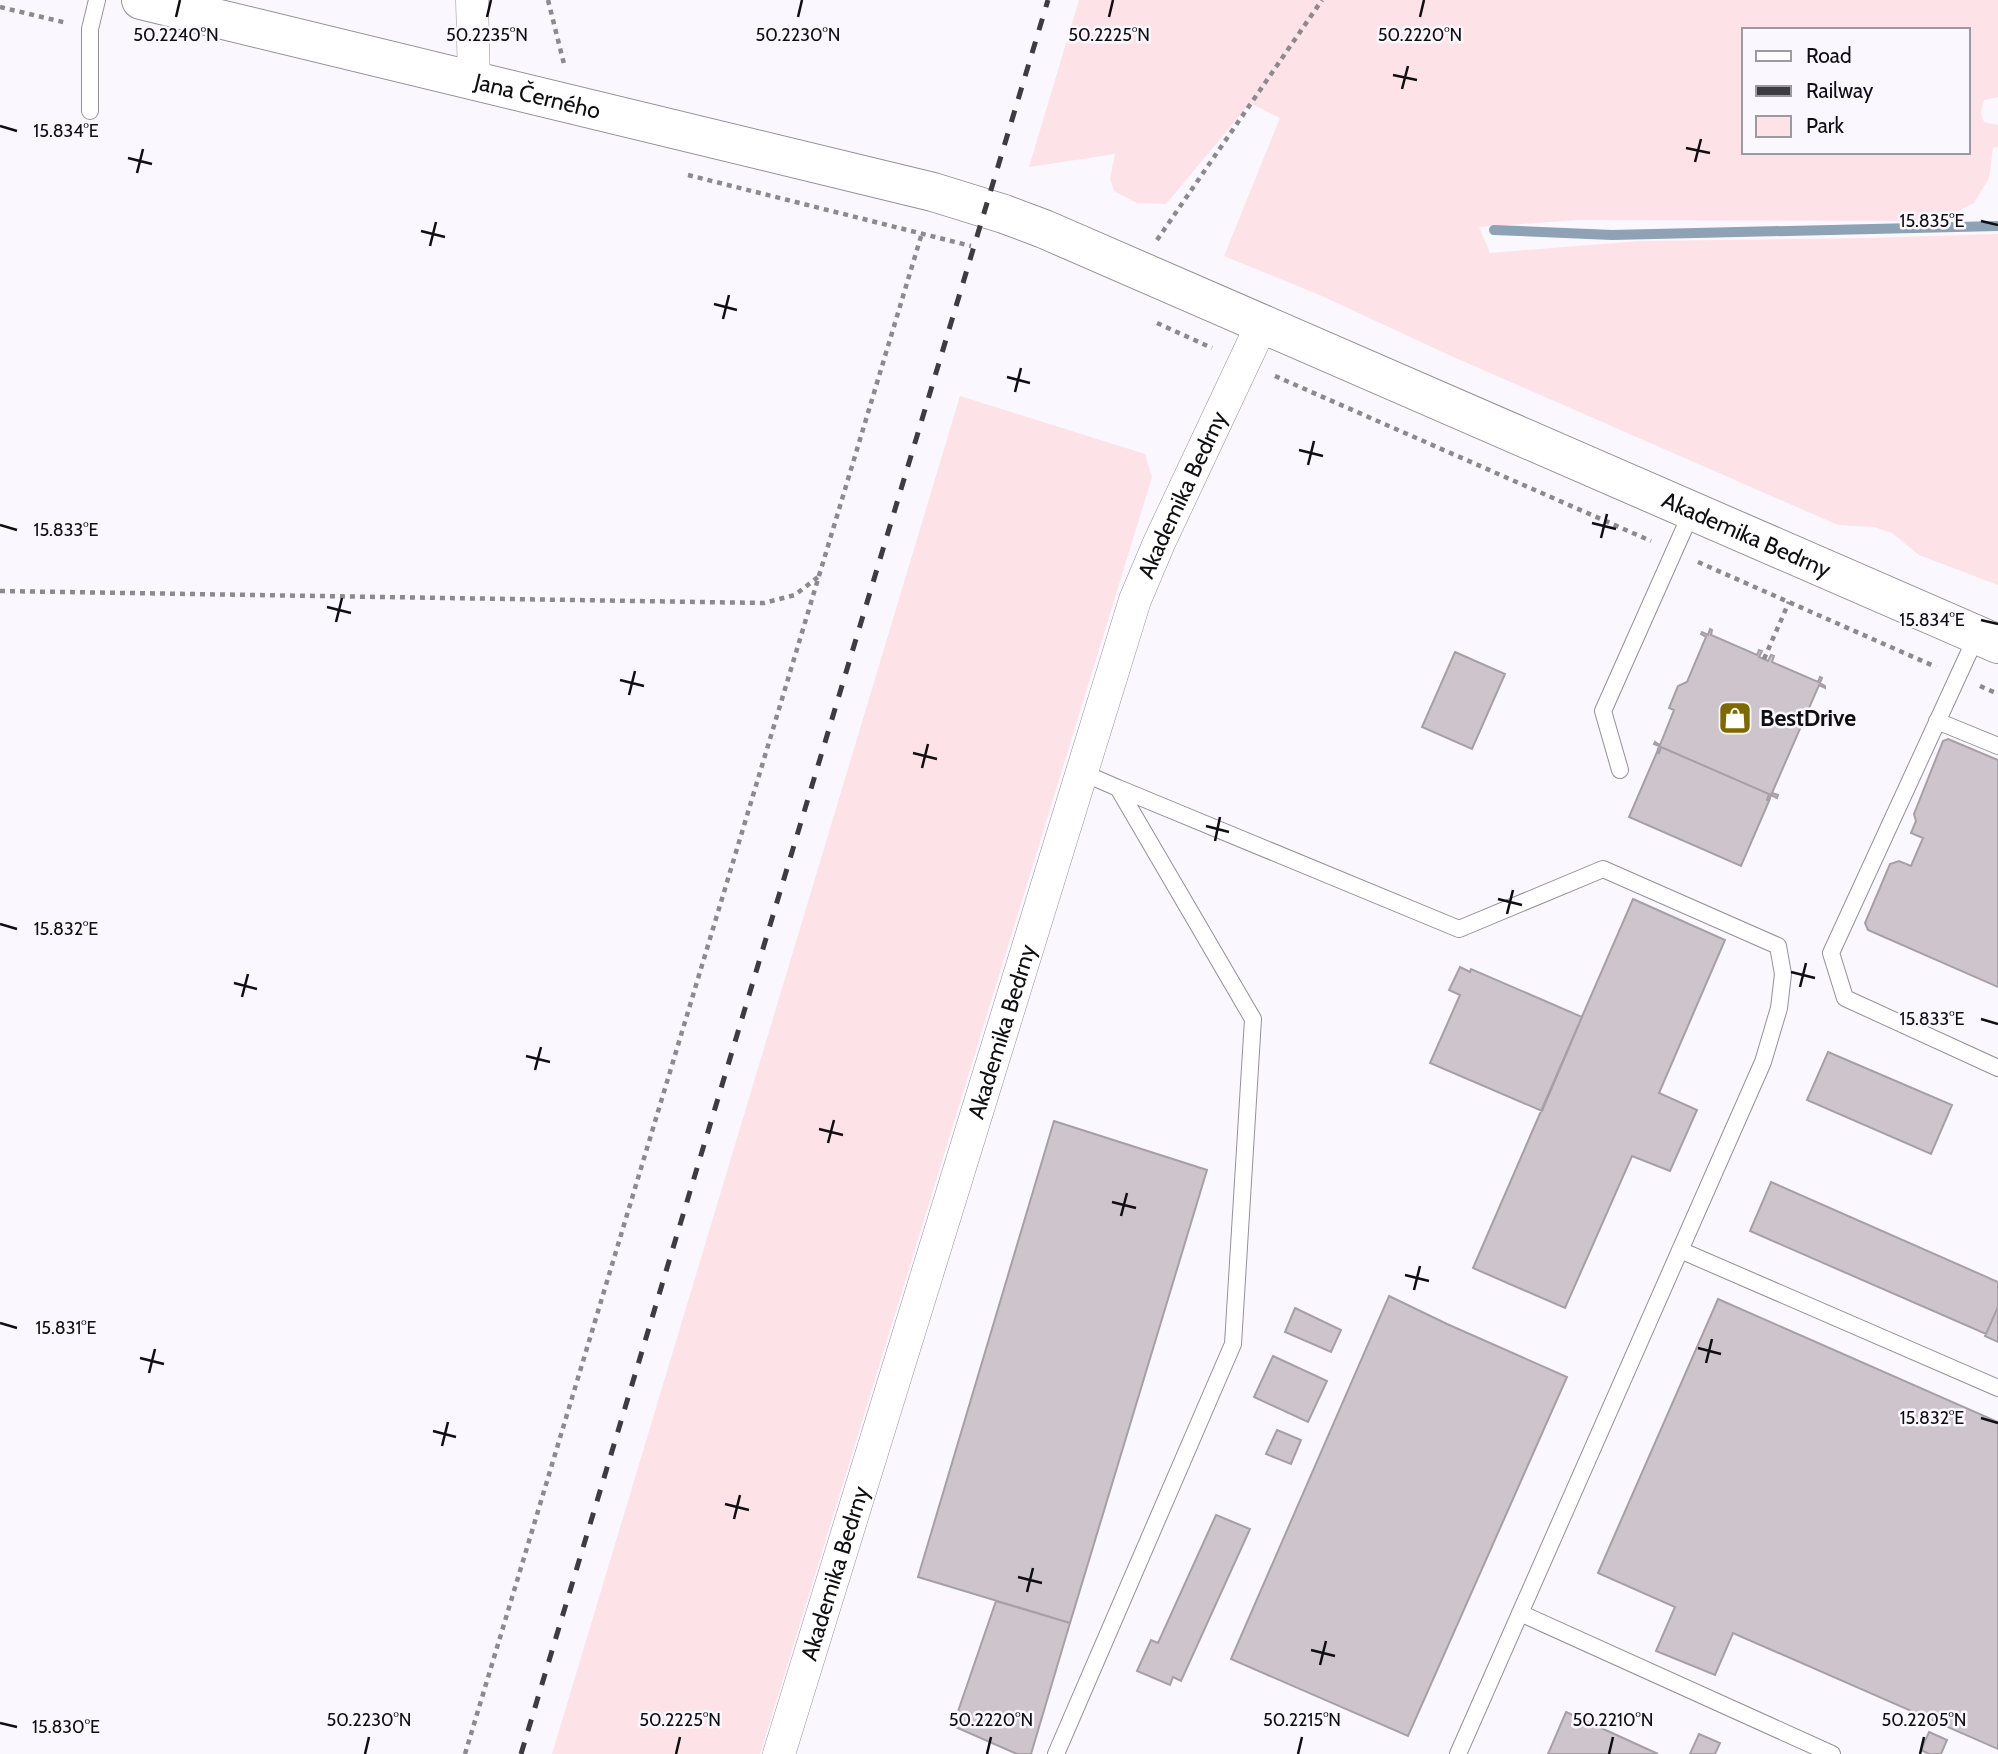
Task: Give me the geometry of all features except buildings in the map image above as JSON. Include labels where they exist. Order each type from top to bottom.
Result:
[{"type":"street","name":"Jana Černého","points":[[141,0],[933,192],[1004,214]]},
{"type":"street","points":[[472,0],[474,81]]},
{"type":"street","name":"Akademika Bedrny","points":[[1004,214],[1988,639]]},
{"type":"street","name":"Akademika Bedrny","points":[[779,1754],[1135,600],[1262,324]]},
{"type":"lane","points":[[90,111],[90,29],[97,0]]},
{"type":"lane","points":[[1620,770],[1603,711],[1692,511]]},
{"type":"lane","points":[[1988,639],[1958,676],[1831,953],[1845,998],[1998,1068]]},
{"type":"lane","points":[[1937,721],[1998,747]]},
{"type":"lane","points":[[1081,772],[1460,929],[1603,869],[1778,946],[1783,974],[1779,1008],[1763,1062],[1458,1754]]},
{"type":"lane","points":[[1055,1754],[1233,1344],[1253,1019],[1118,788]]},
{"type":"lane","points":[[1680,1250],[1998,1388]]},
{"type":"lane","points":[[1520,1613],[1832,1754]]},
{"type":"path","points":[[548,0],[564,64]]},
{"type":"path","points":[[1136,269],[1322,0]]},
{"type":"path","points":[[685,174],[973,247]]},
{"type":"path","points":[[465,1754],[933,192]]},
{"type":"path","points":[[1146,318],[1998,694]]},
{"type":"path","points":[[0,591],[764,603],[795,595],[819,577]]},
{"type":"path","points":[[1764,659],[1789,602]]},
{"type":"green space","points":[[1079,0],[1998,0],[1998,97],[1984,100],[1981,113],[1984,122],[1998,125],[1998,147],[1993,148],[1989,178],[1974,203],[1938,221],[1577,220],[1479,227],[1490,253],[1640,241],[1998,234],[1998,585],[1919,555],[1892,533],[1874,527],[1838,525],[1449,355],[1322,296],[1224,256],[1280,118],[1250,103],[1166,204],[1137,203],[1114,191],[1110,179],[1115,154],[1029,167]]},
{"type":"green space","points":[[960,396],[1145,454],[1152,477],[760,1754],[552,1754]]},
{"type":"waterway","points":[[1494,230],[1612,235],[1998,226]]},
{"type":"railway","points":[[521,1754],[1048,0]]},
{"type":"place","name":"BestDrive","points":[[1735,718]]}]
